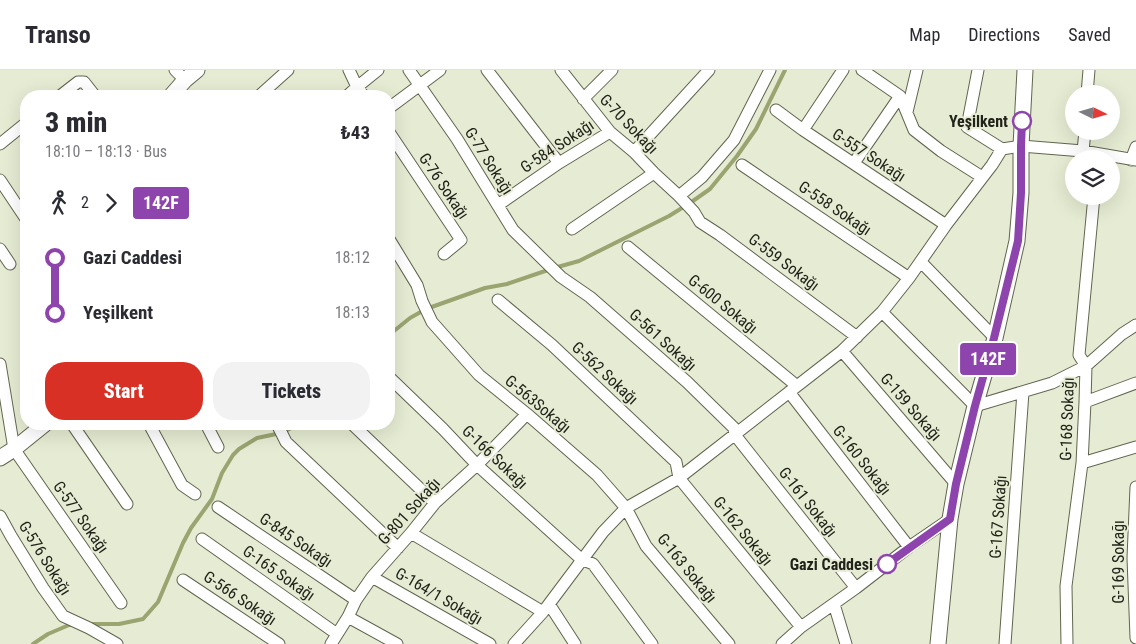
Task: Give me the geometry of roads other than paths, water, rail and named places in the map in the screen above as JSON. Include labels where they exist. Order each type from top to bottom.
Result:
[{"type":"main road","points":[[174,90],[180,75],[197,70]]},
{"type":"main road","points":[[938,644],[950,519],[956,484],[1018,241],[1025,70]]},
{"type":"main road","points":[[0,458],[37,430]]},
{"type":"street","points":[[266,90],[288,70]]},
{"type":"street","points":[[349,70],[359,90]]},
{"type":"street","points":[[361,90],[378,70]]},
{"type":"street","name":"G-77 Sokağı","points":[[410,70],[457,139],[513,230],[561,277]]},
{"type":"street","points":[[395,104],[440,70]]},
{"type":"street","points":[[487,70],[559,163]]},
{"type":"street","name":"G-70 Sokağı","points":[[561,70],[610,132],[634,152],[694,212]]},
{"type":"street","points":[[583,98],[612,70]]},
{"type":"street","points":[[634,152],[709,70]]},
{"type":"street","points":[[679,196],[702,177],[734,140],[770,70]]},
{"type":"street","points":[[803,130],[843,70]]},
{"type":"street","points":[[862,70],[900,96],[914,130],[941,151],[982,177]]},
{"type":"street","points":[[907,112],[917,70]]},
{"type":"street","points":[[978,70],[967,127],[1002,149],[1021,146],[1071,150]]},
{"type":"street","points":[[1088,85],[1089,70]]},
{"type":"street","points":[[68,90],[78,82],[84,82],[90,90]]},
{"type":"street","points":[[854,163],[900,96]]},
{"type":"street","name":"G-557 Sokağı","points":[[776,110],[946,225]]},
{"type":"street","points":[[0,144],[20,128]]},
{"type":"street","name":"G-584 Sokağı","points":[[498,205],[559,163],[610,132]]},
{"type":"street","name":"G-76 Sokağı","points":[[395,141],[461,240],[444,254]]},
{"type":"street","points":[[1120,158],[1134,160],[1136,148]]},
{"type":"street","points":[[514,644],[546,608],[603,532],[626,508],[679,478],[842,351],[882,312],[921,262],[1002,149]]},
{"type":"street","name":"G-558 Sokağı","points":[[742,164],[909,278]]},
{"type":"street","points":[[572,229],[654,173]]},
{"type":"street","points":[[0,180],[20,210]]},
{"type":"street","name":"G-168 Sokağı","points":[[1067,644],[1066,586],[1082,463],[1085,402],[1086,366],[1079,354],[1093,205]]},
{"type":"street","name":"G-559 Sokağı","points":[[694,212],[700,222],[857,337]]},
{"type":"street","name":"G-600 Sokağı","points":[[628,247],[793,389]]},
{"type":"street","points":[[0,249],[10,264]]},
{"type":"street","name":"G-563Sokağı","points":[[395,250],[417,285],[432,322],[479,375],[528,414],[597,475],[626,508]]},
{"type":"street","points":[[921,262],[994,338]]},
{"type":"street","name":"G-561 Sokağı","points":[[561,277],[590,297],[687,382],[734,428],[735,435]]},
{"type":"street","name":"G-562 Sokağı","points":[[498,300],[552,345],[676,462],[679,478]]},
{"type":"street","points":[[882,312],[975,406],[1052,383],[1086,366],[1122,334],[1136,325]]},
{"type":"street","name":"G-159 Sokağı","points":[[842,351],[956,484]]},
{"type":"street","points":[[0,364],[14,449]]},
{"type":"street","name":"G-166 Sokağı","points":[[395,383],[477,465],[581,559],[593,564],[652,644]]},
{"type":"street","points":[[1085,402],[1136,383]]},
{"type":"street","name":"G-160 Sokağı","points":[[793,389],[909,547]]},
{"type":"street","name":"G-167 Sokağı","points":[[1004,644],[1023,392]]},
{"type":"street","name":"G-801 Sokağı","points":[[334,639],[372,576],[435,503],[477,465],[528,414]]},
{"type":"street","points":[[76,430],[127,504]]},
{"type":"street","points":[[152,430],[182,485],[195,494]]},
{"type":"street","points":[[209,430],[218,447]]},
{"type":"street","points":[[280,430],[285,440],[398,548]]},
{"type":"street","points":[[358,430],[435,503]]},
{"type":"street","name":"G-161 Sokağı","points":[[735,435],[856,588]]},
{"type":"street","points":[[1082,463],[1136,447]]},
{"type":"street","name":"G-577 Sokağı","points":[[14,449],[121,603]]},
{"type":"street","name":"G-162 Sokağı","points":[[679,478],[801,627]]},
{"type":"street","name":"G-169 Sokağı","points":[[1136,487],[1133,558],[1136,638]]},
{"type":"street","name":"G-845 Sokağı","points":[[218,507],[356,600]]},
{"type":"street","name":"G-163 Sokağı","points":[[626,508],[646,546],[730,644]]},
{"type":"street","name":"G-576 Sokağı","points":[[0,516],[43,588],[63,616],[117,644]]},
{"type":"street","points":[[784,643],[801,627],[950,519]]},
{"type":"street","points":[[411,533],[546,608],[575,644]]},
{"type":"street","name":"G-165 Sokağı","points":[[202,539],[334,639]]},
{"type":"street","name":"G-164/1 Sokağı","points":[[372,576],[490,644]]},
{"type":"street","name":"G-566 Sokağı","points":[[183,580],[280,644]]},
{"type":"street","points":[[834,604],[846,644]]},
{"type":"street","points":[[348,617],[397,644]]},
{"type":"waterway","points":[[395,330],[410,318],[426,309],[485,288],[507,284],[579,261],[669,216],[690,203],[710,189],[737,156],[756,129],[785,70]]},
{"type":"waterway","points":[[89,624],[119,624],[143,619],[158,602],[183,543],[191,528],[212,499],[222,473],[233,455],[257,438],[287,430]]},
{"type":"waterway","points":[[33,644],[48,634],[72,625]]},
{"type":"place","name":"Yeşilkent","points":[[1022,121]]},
{"type":"place","name":"Gazi Caddesi","points":[[887,564]]}]
